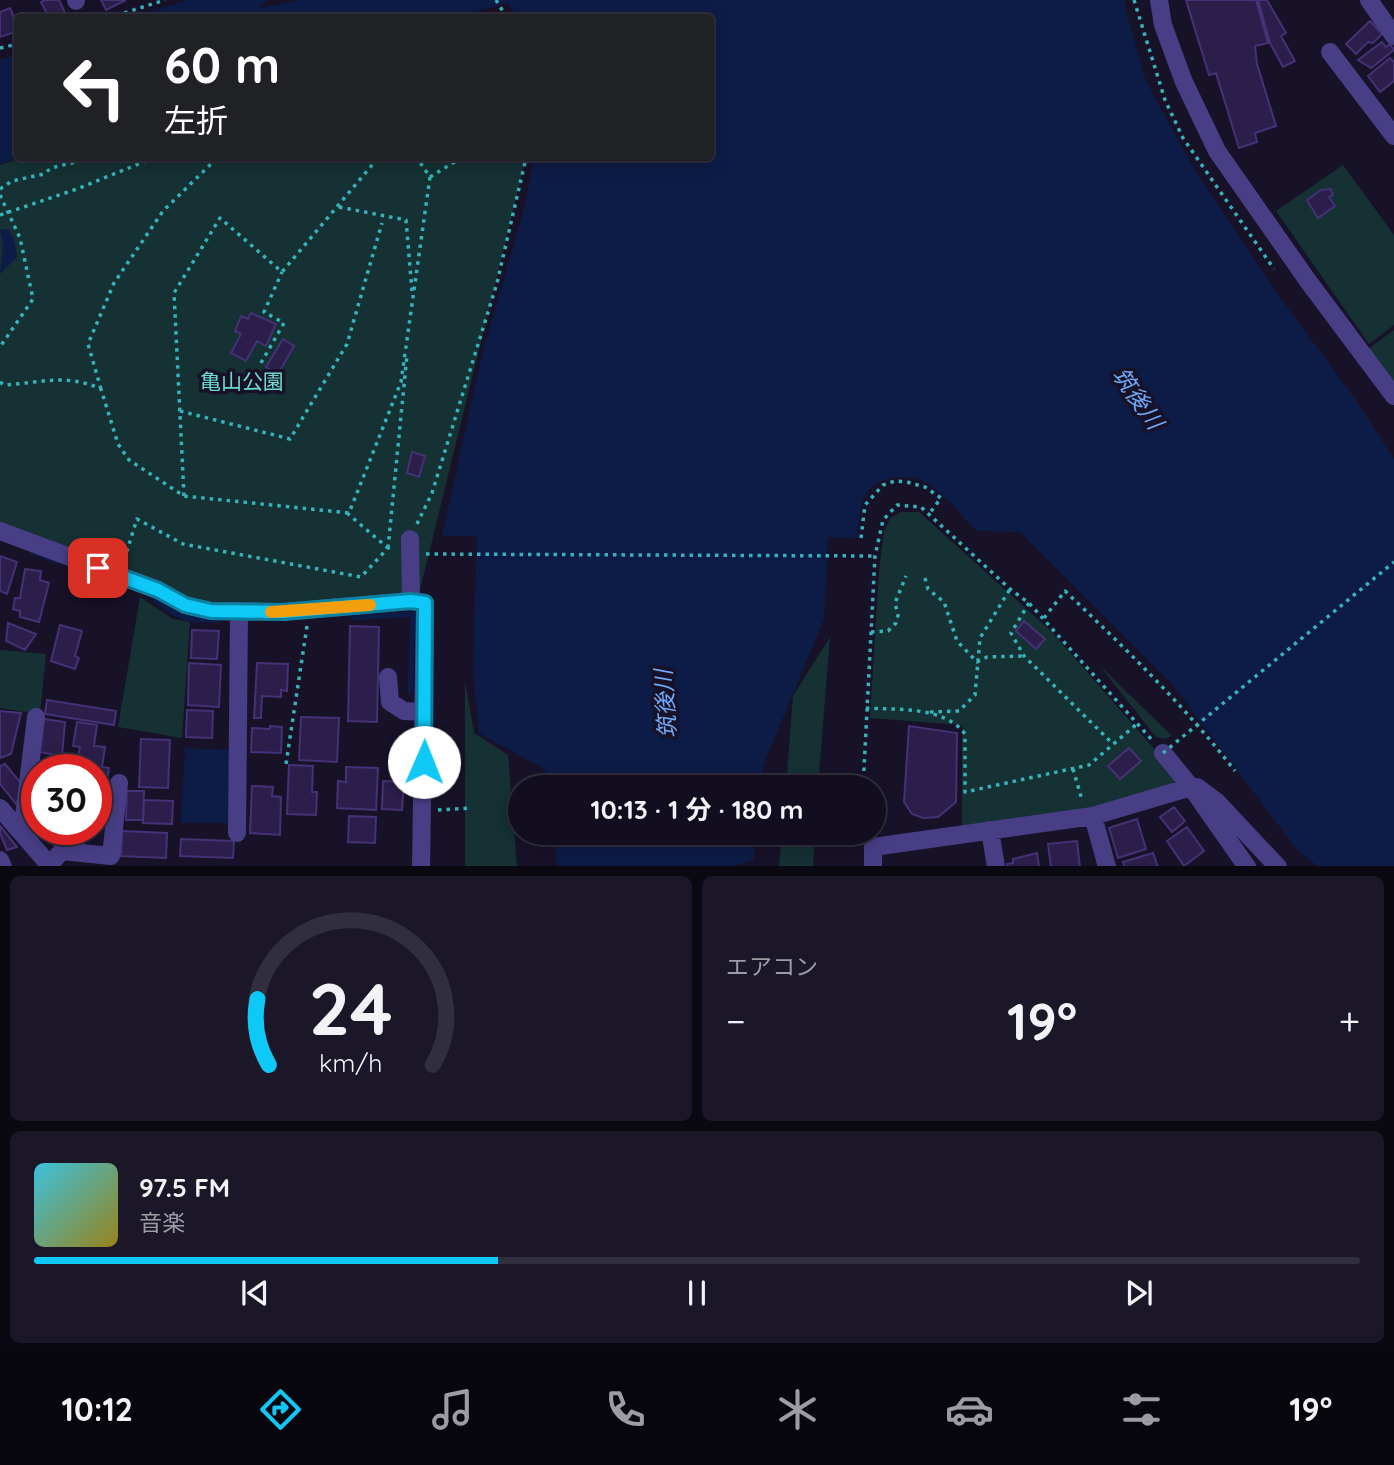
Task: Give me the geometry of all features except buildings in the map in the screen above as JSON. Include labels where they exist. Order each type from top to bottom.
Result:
[{"type":"street","points":[[1159,0],[1163,25],[1184,82],[1217,151],[1308,281],[1394,396]]},
{"type":"street","points":[[1369,0],[1394,36]]},
{"type":"street","points":[[1330,52],[1394,136]]},
{"type":"street","points":[[0,531],[158,590],[185,605],[211,611],[309,610],[411,601],[425,603],[421,866]]},
{"type":"street","points":[[410,539],[411,601]]},
{"type":"street","points":[[237,833],[239,611]]},
{"type":"street","points":[[388,677],[390,702],[404,711],[424,712]]},
{"type":"street","points":[[32,754],[36,717]]},
{"type":"street","points":[[1163,753],[1247,866]]},
{"type":"street","points":[[873,866],[867,846],[1090,816],[1186,781]]},
{"type":"street","points":[[1186,781],[1217,802],[1278,866]]},
{"type":"street","points":[[62,851],[111,856],[119,783]]},
{"type":"street","points":[[0,808],[21,832]]},
{"type":"street","points":[[1090,816],[1107,866]]},
{"type":"street","points":[[990,831],[996,866]]},
{"type":"street","points":[[32,845],[50,865],[62,851],[63,845]]},
{"type":"street","points":[[0,860],[3,866]]},
{"type":"path","points":[[121,14],[165,0]]},
{"type":"path","points":[[0,189],[12,181],[44,174],[51,168],[80,161]]},
{"type":"path","points":[[0,215],[77,189],[146,161]]},
{"type":"path","points":[[215,161],[163,211],[114,283],[88,344],[118,444],[129,460],[184,496],[347,513],[387,548]]},
{"type":"path","points":[[261,362],[284,323],[264,312],[282,272],[376,161]]},
{"type":"path","points":[[347,513],[401,382],[430,177],[419,161]]},
{"type":"path","points":[[430,177],[456,161]]},
{"type":"path","points":[[410,539],[432,493],[463,397],[497,283],[525,161]]},
{"type":"path","points":[[0,195],[20,238],[33,299],[0,347]]},
{"type":"path","points":[[118,575],[137,519],[183,544],[361,577],[387,548],[413,300],[405,220],[338,207]]},
{"type":"path","points":[[184,496],[174,293],[220,218],[282,272]]},
{"type":"path","points":[[180,411],[290,439],[347,344],[382,223]]},
{"type":"path","points":[[0,383],[29,384],[66,379],[89,383],[101,389]]},
{"type":"path","points":[[861,538],[865,505],[883,485],[895,481],[926,487],[941,498],[929,514]]},
{"type":"path","points":[[863,775],[875,556],[883,520],[897,505],[921,507],[1029,604],[1163,753],[1394,562]]},
{"type":"path","points":[[426,554],[875,556]]},
{"type":"path","points":[[871,632],[888,631],[896,623],[898,615],[895,603],[906,576]]},
{"type":"path","points":[[925,578],[928,589],[944,602],[957,641],[976,662]]},
{"type":"path","points":[[866,708],[960,711],[975,695],[980,638],[1010,589]]},
{"type":"path","points":[[1044,618],[1065,592],[1125,647],[1177,702],[1235,771]]},
{"type":"path","points":[[1029,604],[1011,633],[1024,656],[1112,744]]},
{"type":"path","points":[[286,764],[309,610]]},
{"type":"path","points":[[976,662],[987,657],[1024,656]]},
{"type":"path","points":[[930,712],[961,729],[965,734],[965,792],[1088,765],[1138,723]]},
{"type":"path","points":[[1073,769],[1090,816]]},
{"type":"path","points":[[422,811],[470,808]]},
{"type":"green space","name":"亀山公園","points":[[14,161],[525,161],[417,602],[209,606],[0,530],[0,165]]},
{"type":"green space","points":[[1343,165],[1394,235],[1394,325],[1369,344],[1276,211]]},
{"type":"green space","points":[[1394,330],[1394,387],[1367,350]]},
{"type":"green space","points":[[901,512],[919,512],[1051,631],[1186,785],[1081,813],[962,828],[962,725],[870,718],[884,532],[890,518]]},
{"type":"green space","points":[[140,597],[173,619],[190,622],[182,738],[118,727]]},
{"type":"green space","points":[[830,637],[819,775],[787,775],[793,696]]},
{"type":"green space","points":[[0,650],[46,654],[40,714],[0,708]]},
{"type":"green space","points":[[1099,665],[1172,736],[1165,739],[1156,737]]},
{"type":"green space","points":[[465,681],[474,733],[508,755],[508,845],[515,845],[517,866],[465,866]]},
{"type":"green space","points":[[781,845],[814,845],[813,866],[779,866]]},
{"type":"water","name":"筑後川","points":[[187,0],[266,0],[260,8],[299,0],[1124,0],[1146,81],[1197,174],[1394,459],[1394,866],[1318,866],[1299,852],[1171,683],[1020,532],[977,531],[934,488],[906,477],[885,480],[869,491],[863,500],[857,538],[828,537],[824,619],[764,763],[762,775],[546,775],[545,769],[479,733],[473,673],[477,536],[442,536],[481,359],[524,209],[533,161],[714,161],[714,14],[515,14],[508,3],[467,14],[143,14]]},
{"type":"water","points":[[14,56],[14,160],[0,164],[0,60]]},
{"type":"water","points":[[8,229],[14,239],[17,257],[0,274],[3,245],[0,230]]},
{"type":"water","points":[[185,748],[231,750],[228,823],[181,823]]},
{"type":"water","points":[[554,845],[754,845],[754,859],[735,866],[557,866]]},
{"type":"waterway","points":[[32,552],[58,562]]},
{"type":"waterway","points":[[155,599],[184,617],[219,620]]},
{"type":"waterway","points":[[353,618],[413,614],[410,692]]},
{"type":"slow traffic","points":[[271,612],[370,605]]},
{"type":"route","points":[[98,568],[158,590],[185,605],[211,611],[283,612],[411,601],[425,603],[424,762]]}]
